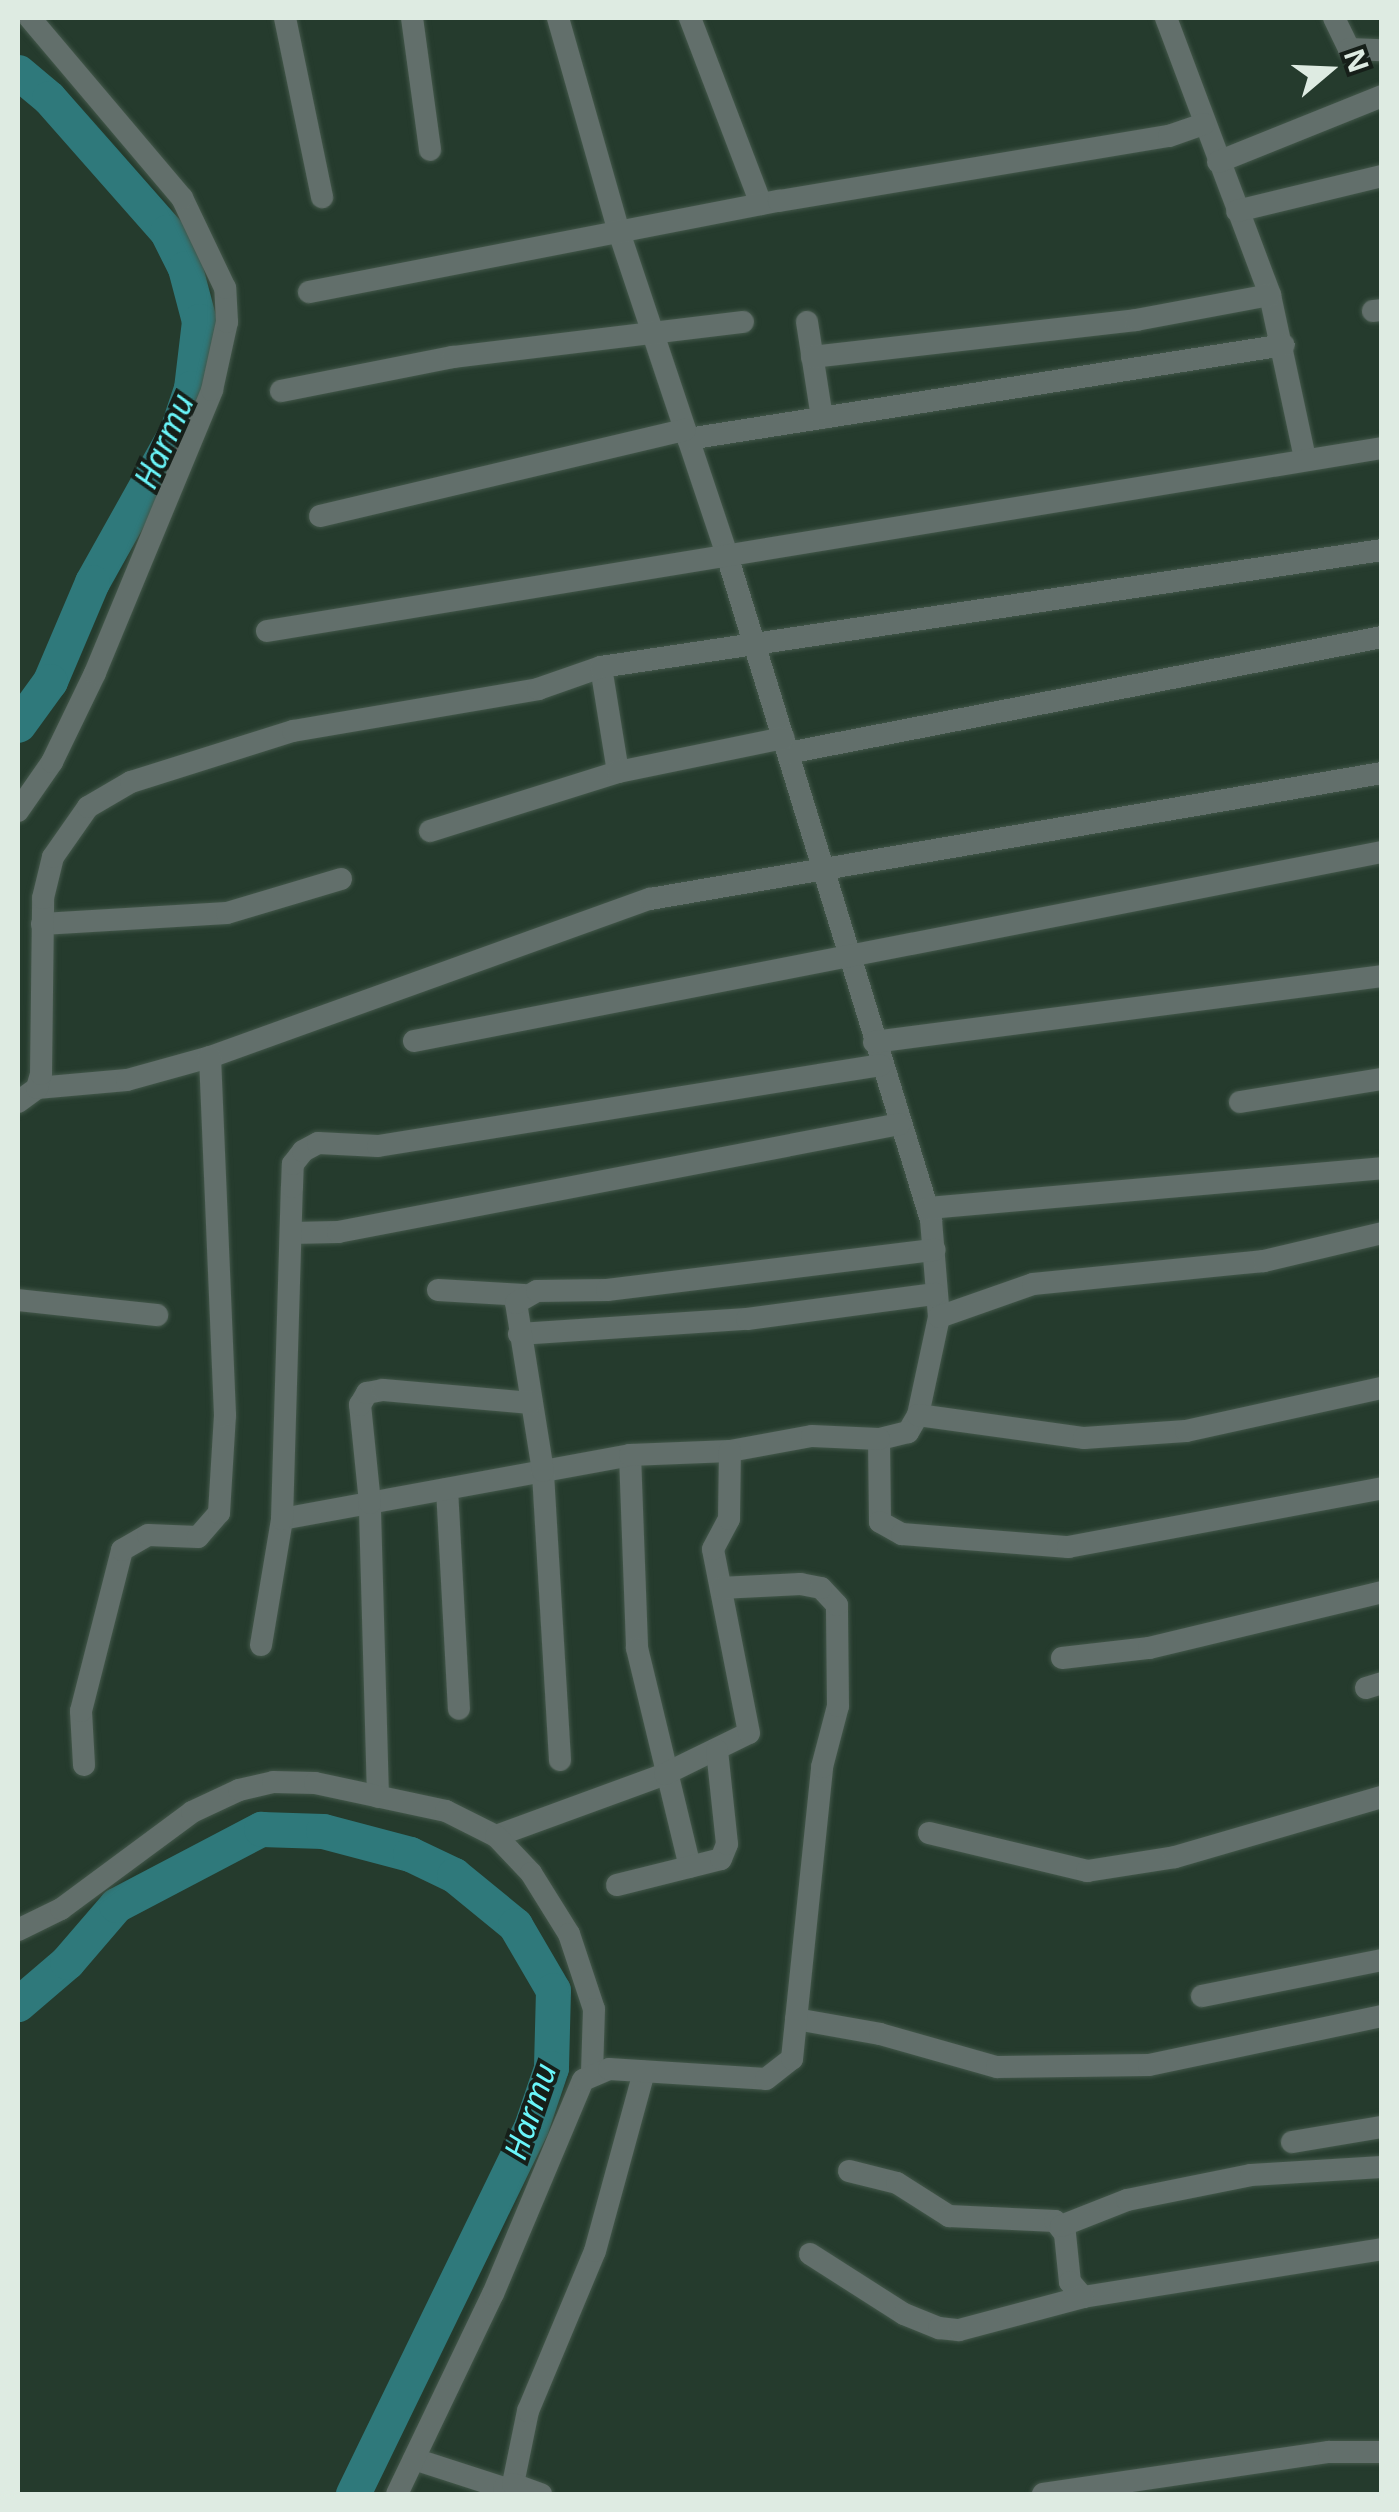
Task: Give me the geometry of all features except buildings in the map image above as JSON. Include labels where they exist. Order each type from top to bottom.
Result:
[{"type":"street","points":[[18,812],[52,762],[95,673],[212,390],[227,322],[225,288],[182,198],[30,18]]},
{"type":"street","points":[[285,18],[322,198]]},
{"type":"street","points":[[412,18],[430,150]]},
{"type":"street","points":[[282,1518],[630,1456],[730,1451],[812,1436],[879,1439],[908,1432],[918,1415],[937,1305],[935,1250],[928,1208],[726,552],[619,232],[558,18]]},
{"type":"street","points":[[690,18],[761,204]]},
{"type":"street","points":[[1166,18],[1270,294],[1284,345],[1305,458]]},
{"type":"street","points":[[1334,18],[1348,50],[1382,50]]},
{"type":"street","points":[[1218,162],[1382,96]]},
{"type":"street","points":[[309,292],[761,204],[1169,136],[1204,124]]},
{"type":"street","points":[[1237,210],[1382,176]]},
{"type":"street","points":[[812,357],[1136,320],[1270,294]]},
{"type":"street","points":[[281,392],[454,357],[743,322]]},
{"type":"street","points":[[806,322],[822,418]]},
{"type":"street","points":[[320,516],[686,434],[822,418],[1284,345]]},
{"type":"street","points":[[266,631],[726,552],[1382,448]]},
{"type":"street","points":[[1382,550],[753,640],[601,667],[538,688],[292,731],[120,787],[71,824],[54,857],[42,924],[27,1095],[128,1080],[210,1057],[650,899],[1382,773]]},
{"type":"street","points":[[430,831],[618,772],[786,746],[1382,637]]},
{"type":"street","points":[[601,667],[618,772]]},
{"type":"street","points":[[414,1041],[1382,852]]},
{"type":"street","points":[[42,924],[227,914],[341,879]]},
{"type":"street","points":[[874,1042],[1382,976]]},
{"type":"street","points":[[84,1765],[81,1711],[122,1550],[148,1535],[198,1537],[219,1513],[225,1414],[210,1057]]},
{"type":"street","points":[[261,1645],[282,1518],[293,1164],[318,1144],[378,1146],[881,1065]]},
{"type":"street","points":[[1240,1102],[1382,1079]]},
{"type":"street","points":[[290,1233],[338,1232],[900,1124]]},
{"type":"street","points":[[928,1208],[1382,1168]]},
{"type":"street","points":[[519,1334],[937,1305],[1033,1284],[1264,1261],[1382,1233]]},
{"type":"street","points":[[438,1290],[524,1294],[935,1250]]},
{"type":"street","points":[[524,1294],[516,1303],[542,1471],[560,1760]]},
{"type":"street","points":[[18,1300],[157,1315]]},
{"type":"street","points":[[918,1415],[1084,1438],[1186,1432],[1382,1388]]},
{"type":"street","points":[[378,1797],[370,1502],[360,1405],[366,1394],[531,1403]]},
{"type":"street","points":[[879,1439],[880,1522],[913,1535],[1068,1547],[1382,1488]]},
{"type":"street","points":[[496,1836],[665,1774],[746,1738],[750,1726],[714,1549],[728,1519],[730,1451]]},
{"type":"street","points":[[630,1456],[637,1648],[690,1867]]},
{"type":"street","points":[[446,1489],[459,1709]]},
{"type":"street","points":[[592,2071],[766,2079],[792,2059],[822,1767],[838,1706],[837,1605],[821,1588],[800,1584],[721,1588]]},
{"type":"street","points":[[1062,1658],[1149,1648],[1382,1592]]},
{"type":"street","points":[[617,1885],[690,1867],[726,1852],[717,1750]]},
{"type":"street","points":[[18,1930],[61,1909],[192,1812],[239,1790],[273,1782],[315,1783],[446,1811],[496,1836],[530,1873],[569,1934],[594,2009],[592,2071],[574,2099],[493,2294],[398,2494]]},
{"type":"street","points":[[929,1833],[1086,1871],[1175,1857],[1382,1797]]},
{"type":"street","points":[[1202,1996],[1382,1960]]},
{"type":"street","points":[[796,2020],[880,2034],[997,2067],[1149,2064],[1382,2016]]},
{"type":"street","points":[[513,2484],[528,2411],[595,2251],[644,2072]]},
{"type":"street","points":[[1292,2142],[1382,2127]]},
{"type":"street","points":[[849,2172],[897,2183],[949,2216],[1061,2226],[1127,2200],[1252,2175],[1382,2166]]},
{"type":"street","points":[[1061,2226],[1070,2282],[1084,2297]]},
{"type":"street","points":[[810,2254],[904,2314],[939,2328],[960,2330],[1084,2297],[1382,2249]]},
{"type":"street","points":[[1043,2494],[1329,2452],[1382,2452]]},
{"type":"street","points":[[414,2459],[475,2487],[504,2488],[513,2484],[541,2494]]},
{"type":"waterway","name":"Harmu","points":[[18,72],[49,98],[167,232],[185,268],[199,321],[191,388],[177,430],[92,582],[50,681],[18,725]]},
{"type":"waterway","name":"Harmu","points":[[18,2004],[67,1962],[116,1905],[261,1829],[323,1831],[410,1854],[454,1875],[515,1925],[553,1990],[551,2068],[531,2127],[353,2494]]}]
